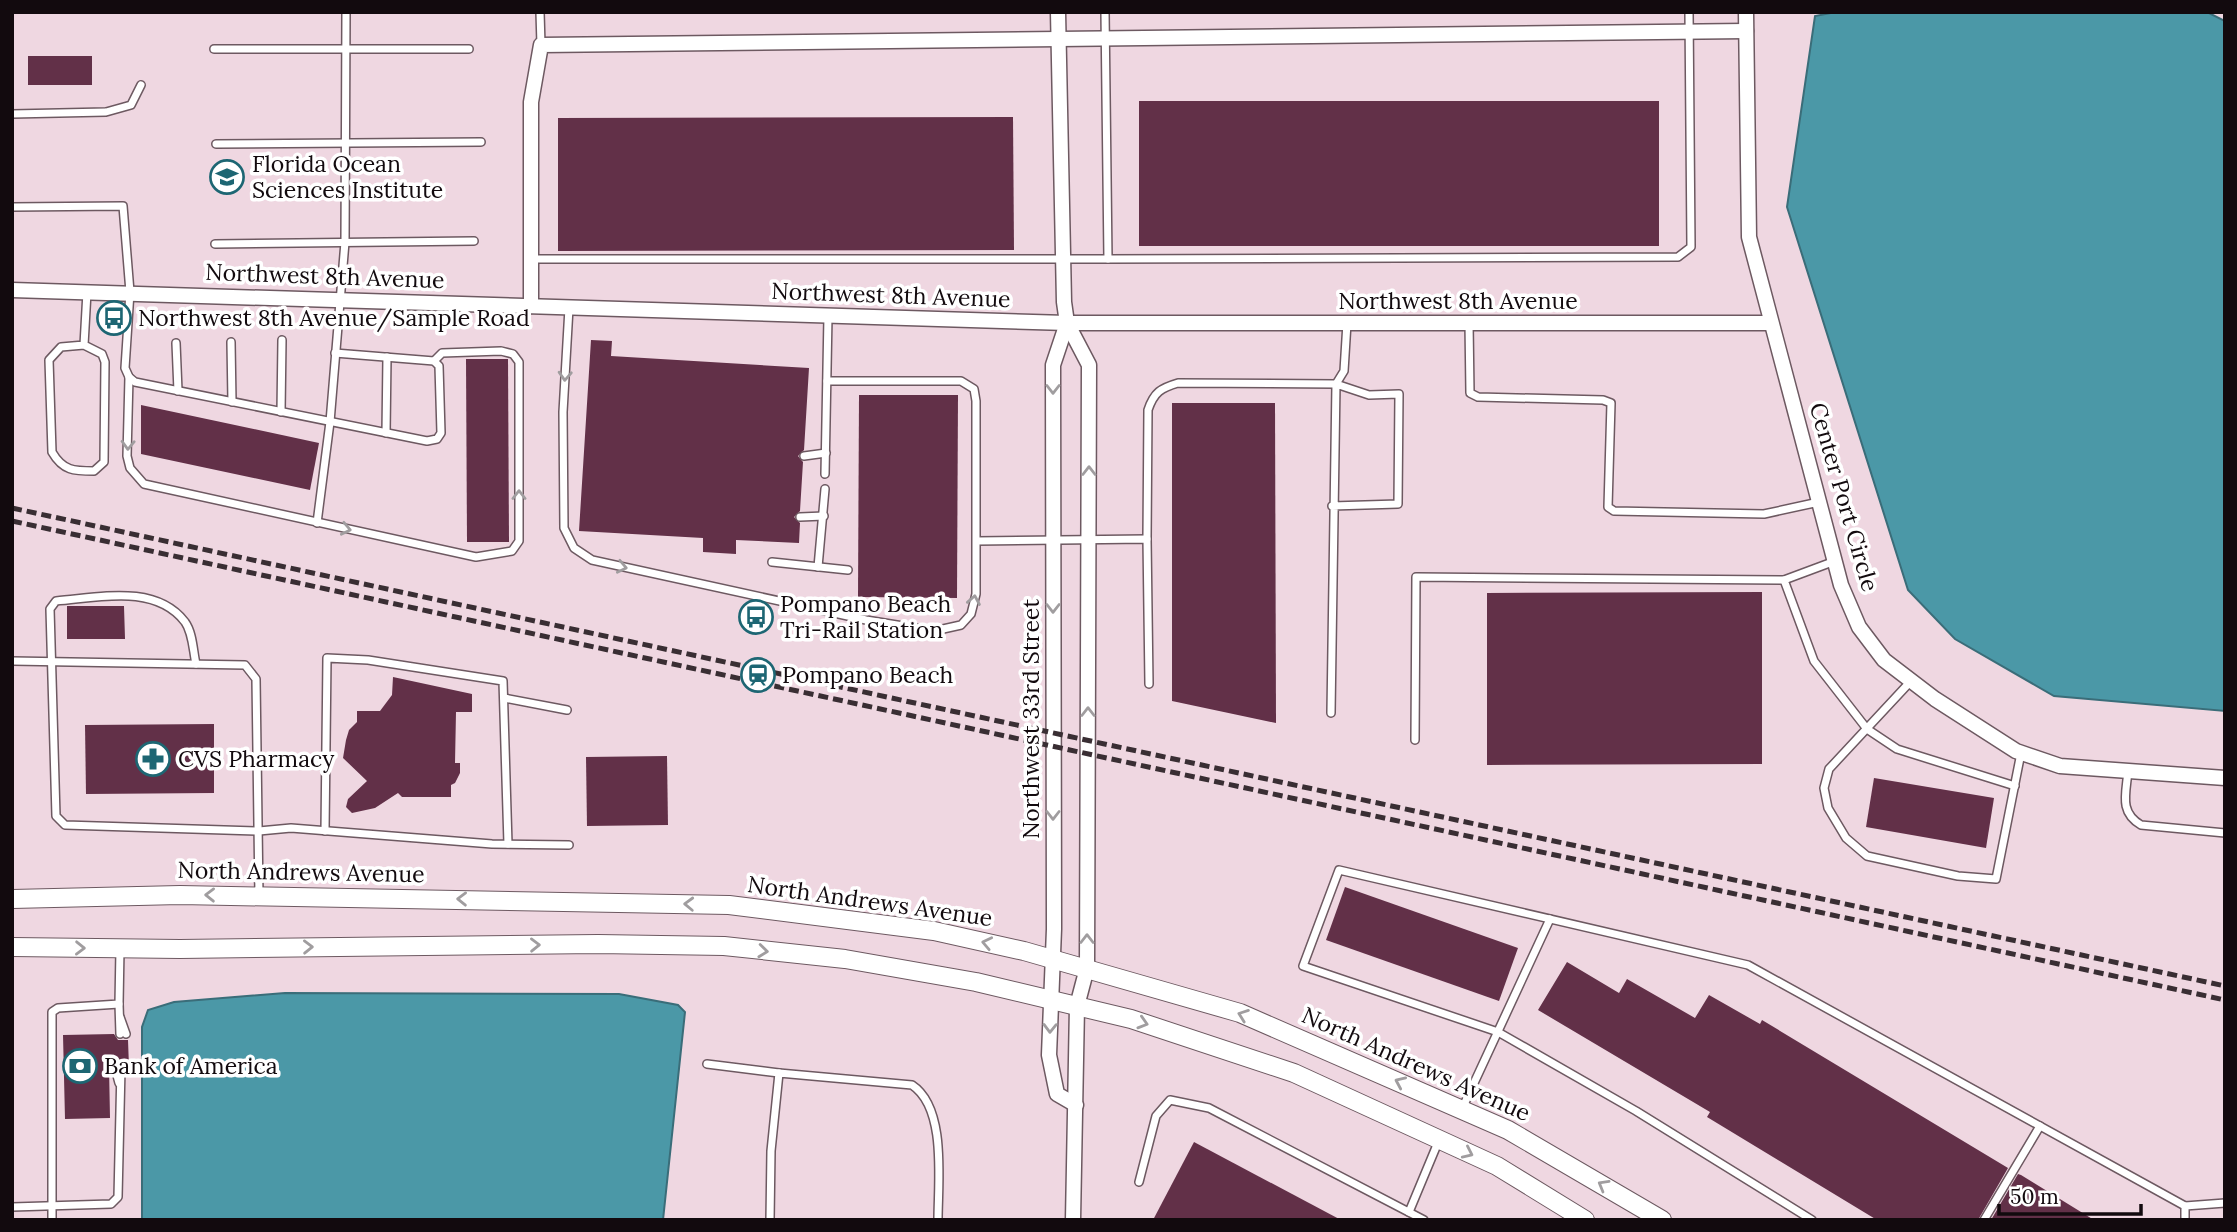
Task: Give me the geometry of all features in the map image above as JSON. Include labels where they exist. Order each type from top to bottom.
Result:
[{"type":"street","name":"Northwest 33rd Street","points":[[1058,12],[1063,261],[1067,323],[1053,365],[1053,960],[1049,1055],[1057,1094],[1076,1105]]},
{"type":"street","name":"Center Port Circle","points":[[1746,12],[1749,237],[1769,323],[1835,561],[1859,627],[1884,660],[1934,699],[2021,753],[2060,766],[2225,778]]},
{"type":"street","points":[[531,306],[531,103],[541,45],[1746,31]]},
{"type":"street","name":"Northwest 8th Avenue","points":[[12,290],[1067,323],[1769,323]]},
{"type":"street","name":"Northwest 33rd Street","points":[[1067,323],[1090,365],[1087,968],[1077,1006],[1073,1220]]},
{"type":"street","name":"North Andrews Avenue","points":[[12,899],[259,896],[729,905],[934,931],[1087,968],[1240,1013],[1508,1130],[1662,1220]]},
{"type":"street","points":[[12,947],[598,944],[724,946],[845,959],[976,982],[1077,1006],[1130,1019],[1256,1059],[1497,1166],[1585,1220]]},
{"type":"lane","points":[[317,523],[330,422],[345,242],[346,12]]},
{"type":"lane","points":[[540,12],[541,45]]},
{"type":"lane","points":[[1105,12],[1108,258]]},
{"type":"lane","points":[[531,259],[1063,261],[1108,258],[1678,257],[1691,247],[1689,12]]},
{"type":"lane","points":[[214,49],[469,49]]},
{"type":"lane","points":[[12,114],[106,112],[131,105],[141,85]]},
{"type":"lane","points":[[216,144],[481,142]]},
{"type":"lane","points":[[12,207],[123,206],[130,292],[125,368],[129,377],[127,456],[130,468],[144,484],[476,557],[512,551],[519,541],[519,362],[513,354],[501,351],[442,353],[434,361]]},
{"type":"lane","points":[[215,244],[474,241]]},
{"type":"lane","points":[[84,345],[87,292]]},
{"type":"lane","points":[[569,307],[563,412],[564,528],[574,548],[592,560],[866,620],[934,631],[961,625],[971,614],[976,594],[974,389],[961,381],[827,381]]},
{"type":"lane","points":[[825,474],[828,316]]},
{"type":"lane","points":[[1331,713],[1332,506],[1336,384],[1344,371],[1347,323]]},
{"type":"lane","points":[[1469,323],[1470,393],[1478,397],[1603,400],[1611,403],[1608,507],[1614,511],[1764,513],[1819,501]]},
{"type":"lane","points":[[281,412],[282,340]]},
{"type":"lane","points":[[230,342],[232,402]]},
{"type":"lane","points":[[176,343],[178,391]]},
{"type":"lane","points":[[84,345],[102,354],[105,362],[104,462],[94,471],[72,471],[58,464],[52,452],[49,360],[61,347],[84,345]]},
{"type":"lane","points":[[129,377],[135,382],[330,422],[427,441],[437,439],[441,433],[439,366],[434,361],[335,353]]},
{"type":"lane","points":[[386,433],[387,357]]},
{"type":"lane","points":[[1149,684],[1147,410],[1153,396],[1161,388],[1178,383],[1336,384],[1368,395],[1399,394],[1398,504],[1332,506]]},
{"type":"lane","points":[[804,456],[826,453]]},
{"type":"lane","points":[[818,567],[825,489]]},
{"type":"lane","points":[[800,517],[824,516]]},
{"type":"lane","points":[[977,541],[1147,539]]},
{"type":"lane","points":[[1415,740],[1416,577],[1784,580],[1835,561]]},
{"type":"lane","points":[[772,562],[849,570]]},
{"type":"lane","points":[[1784,580],[1814,661],[1867,729],[1896,749],[2015,786]]},
{"type":"lane","points":[[196,664],[186,623],[160,603],[132,596],[56,601],[50,609],[56,816],[65,825],[259,831],[291,828],[508,844],[569,845]]},
{"type":"lane","points":[[325,831],[327,658],[368,660],[503,681],[508,844]]},
{"type":"lane","points":[[12,661],[245,665],[256,679],[259,896]]},
{"type":"lane","points":[[1911,681],[1829,769],[1824,788],[1828,808],[1846,838],[1867,856],[1958,876],[1996,879],[2021,753]]},
{"type":"lane","points":[[503,698],[567,710]]},
{"type":"lane","points":[[2128,771],[2124,807],[2129,818],[2141,825],[2225,833]]},
{"type":"lane","points":[[1812,1220],[1636,1111],[1498,1032],[1303,967],[1339,870],[1748,965],[2185,1206],[2225,1203]]},
{"type":"lane","points":[[1462,1110],[1550,919]]},
{"type":"lane","points":[[120,948],[120,1034]]},
{"type":"lane","points":[[52,1220],[52,1012],[58,1008],[119,1004]]},
{"type":"lane","points":[[708,1064],[912,1085],[922,1091],[936,1126],[938,1220]]},
{"type":"lane","points":[[12,1208],[111,1204],[118,1197],[121,1068]]},
{"type":"lane","points":[[770,1220],[771,1151],[779,1073]]},
{"type":"lane","points":[[1139,1182],[1156,1115],[1170,1100],[1193,1103],[1209,1108],[1424,1220]]},
{"type":"lane","points":[[1984,1220],[2040,1126]]},
{"type":"lane","points":[[1409,1212],[1439,1140]]},
{"type":"lane","points":[[2185,1206],[2185,1220]]},
{"type":"water","points":[[1836,12],[2207,12],[2225,21],[2225,711],[2054,696],[1955,639],[1908,590],[1787,207],[1815,16]]},
{"type":"water","points":[[285,993],[619,994],[678,1005],[685,1012],[663,1220],[142,1220],[142,1027],[148,1010],[174,1002]]},
{"type":"building","points":[[28,56],[92,56],[92,85],[28,85]]},
{"type":"building","points":[[1139,101],[1659,101],[1659,246],[1139,246]]},
{"type":"building","points":[[1013,117],[1014,250],[558,251],[558,118]]},
{"type":"building","points":[[591,340],[612,341],[611,356],[809,368],[804,450],[798,456],[803,462],[800,511],[794,517],[800,523],[799,543],[736,540],[736,554],[703,552],[703,538],[579,531]]},
{"type":"building","points":[[466,359],[508,359],[509,542],[467,542]]},
{"type":"building","points":[[859,395],[958,395],[957,598],[858,597]]},
{"type":"building","points":[[1172,403],[1275,403],[1276,723],[1172,701]]},
{"type":"building","points":[[141,405],[319,443],[310,490],[141,454]]},
{"type":"building","points":[[1762,592],[1762,764],[1487,765],[1487,593]]},
{"type":"building","points":[[67,606],[124,606],[125,639],[67,639]]},
{"type":"building","points":[[393,677],[472,694],[472,712],[456,712],[455,763],[460,763],[460,773],[451,785],[451,797],[402,797],[398,793],[375,808],[352,813],[346,807],[348,799],[367,781],[343,758],[349,730],[357,722],[357,711],[380,711],[392,695]]},
{"type":"building","points":[[214,724],[214,793],[86,794],[85,725]]},
{"type":"building","points":[[667,756],[668,825],[587,826],[586,757]]},
{"type":"building","points":[[1874,778],[1994,798],[1986,848],[1866,827]]},
{"type":"building","points":[[1345,887],[1518,948],[1499,1001],[1326,940]]},
{"type":"building","points":[[1567,962],[1619,993],[1627,979],[1695,1018],[1709,995],[1760,1024],[1762,1020],[2008,1168],[1978,1220],[1877,1220],[1707,1117],[1710,1112],[1538,1010]]},
{"type":"building","points":[[114,1034],[118,1040],[128,1040],[129,1067],[122,1062],[109,1066],[110,1118],[65,1119],[63,1035]]},
{"type":"building","points":[[1194,1142],[1341,1220],[1153,1220]]},
{"type":"building","points":[[2018,1174],[2021,1175],[2094,1220],[1991,1220]]},
{"type":"railway","points":[[12,508],[2225,986]]},
{"type":"railway","points":[[12,521],[2225,1000]]},
{"type":"place","name":"Florida Ocean Sciences Institute","points":[[227,177]]},
{"type":"place","name":"Northwest 8th Avenue/Sample Road","points":[[114,318]]},
{"type":"place","name":"Pompano Beach Tri-Rail Station","points":[[756,617]]},
{"type":"place","name":"Pompano Beach","points":[[758,675]]},
{"type":"place","name":"CVS Pharmacy","points":[[153,759]]},
{"type":"place","name":"Bank of America","points":[[80,1066]]}]
